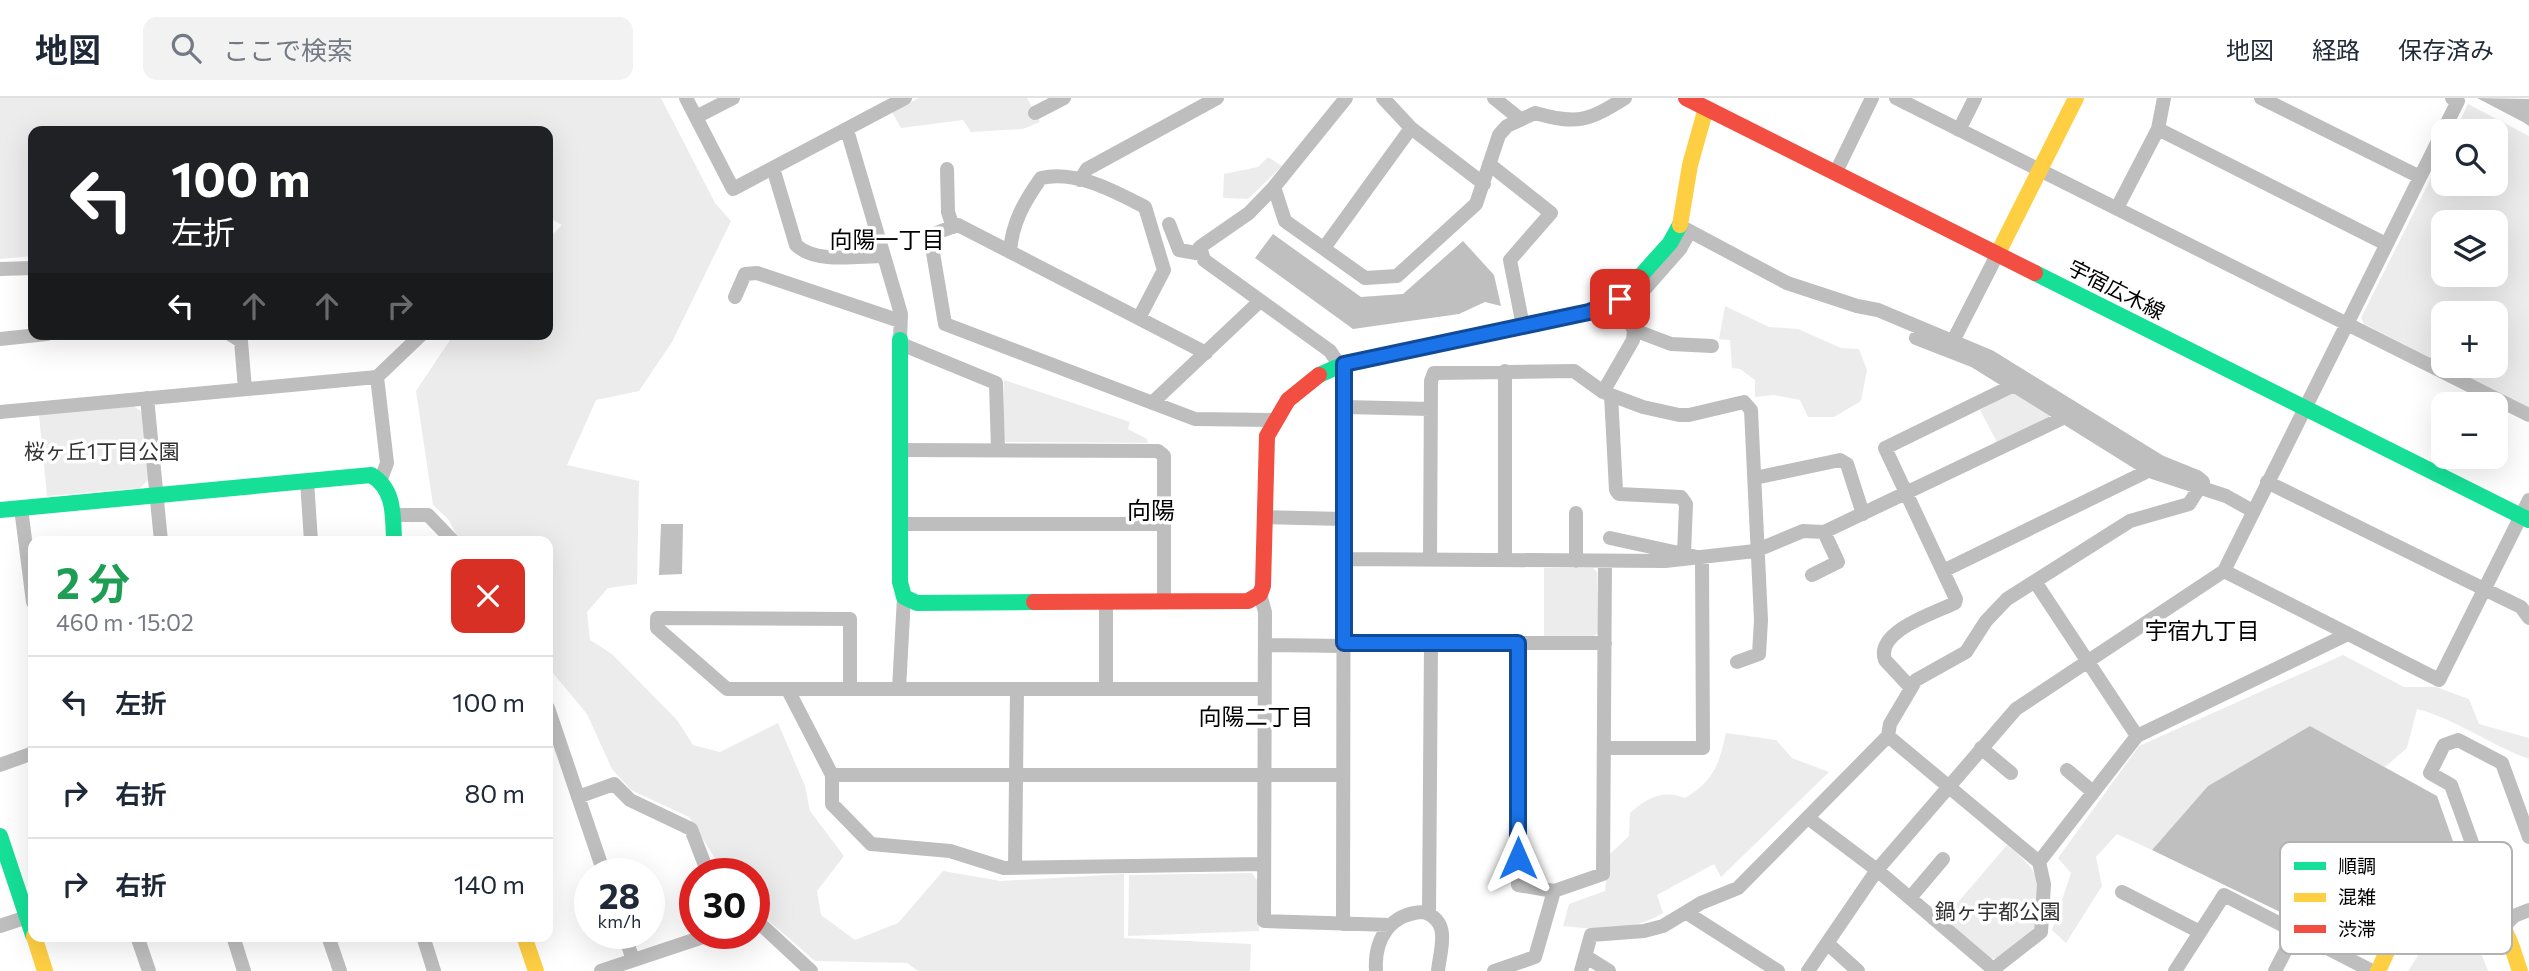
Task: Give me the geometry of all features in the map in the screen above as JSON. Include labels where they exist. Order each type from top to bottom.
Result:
[{"type":"street","points":[[686,98],[733,189],[905,98]]},
{"type":"street","points":[[696,117],[733,98]]},
{"type":"street","points":[[1035,113],[1064,98]]},
{"type":"street","points":[[1080,180],[1087,169],[1217,98]]},
{"type":"street","points":[[1343,924],[1342,365],[1331,351],[1204,260],[1200,247],[1249,213],[1274,187],[1346,98]]},
{"type":"street","points":[[1382,98],[1411,128],[1484,184]]},
{"type":"street","points":[[1494,98],[1520,119]]},
{"type":"street","points":[[1274,187],[1285,221],[1365,278],[1397,276],[1476,204],[1499,135],[1520,119],[1535,113],[1563,121],[1584,121],[1625,98]]},
{"type":"street","name":"宇宿広木線","points":[[1686,98],[1709,103],[1836,172],[2525,518]]},
{"type":"street","points":[[1836,172],[1872,98]]},
{"type":"street","points":[[1896,98],[2529,415]]},
{"type":"street","points":[[1959,130],[1975,98]]},
{"type":"street","points":[[1953,341],[2076,98]]},
{"type":"street","points":[[2117,208],[2158,129],[2164,98]]},
{"type":"street","points":[[2261,98],[2420,177]]},
{"type":"street","points":[[1808,971],[1877,870],[2016,709],[2224,571],[2458,101],[2452,98]]},
{"type":"street","points":[[1684,554],[1686,504],[1681,497],[1619,494],[1616,490],[1607,393],[1633,340],[1634,330],[1626,316],[1630,306],[1680,249],[1685,229],[1690,165],[1709,103]]},
{"type":"street","points":[[1324,248],[1411,128]]},
{"type":"street","points":[[2158,129],[2386,244]]},
{"type":"street","points":[[847,130],[900,321],[900,582],[904,597],[899,689]]},
{"type":"street","points":[[1489,164],[1552,213],[1510,260],[1523,326]]},
{"type":"street","points":[[773,168],[796,245],[803,251],[822,256],[884,256]]},
{"type":"street","points":[[947,169],[948,212],[953,227]]},
{"type":"street","points":[[1010,252],[1021,207],[1041,178],[1057,174],[1080,180],[1105,187],[1145,207],[1149,212],[1164,270],[1139,318]]},
{"type":"street","points":[[1169,224],[1179,250],[1202,254]]},
{"type":"street","points":[[1206,353],[958,225],[930,235],[945,324],[1195,419],[1274,420]]},
{"type":"street","points":[[1391,925],[1264,921],[1265,612],[1260,594],[1265,570],[1265,453],[1274,420],[1291,394],[1314,375],[1342,365],[1612,304],[1685,229]]},
{"type":"street","points":[[1581,971],[1591,935],[1644,931],[1673,922],[1738,888],[1888,736],[1890,724],[1916,680],[1966,652],[2000,606],[2130,521],[2189,504],[2203,482],[2160,462],[1990,357],[1878,310],[1857,306],[1787,283],[1685,229]]},
{"type":"street","points":[[0,269],[28,268]]},
{"type":"street","points":[[735,297],[745,274],[757,273],[900,321]]},
{"type":"street","points":[[1152,403],[1260,300]]},
{"type":"street","points":[[1634,330],[1671,344],[1712,346]]},
{"type":"street","points":[[0,338],[28,336]]},
{"type":"street","points":[[1916,338],[1975,361],[2150,470],[2226,496],[2253,510]]},
{"type":"street","points":[[239,340],[245,389]]},
{"type":"street","points":[[0,412],[377,377],[416,340]]},
{"type":"street","points":[[901,342],[996,383],[998,450]]},
{"type":"street","points":[[1505,371],[1505,560]]},
{"type":"street","points":[[1430,560],[1431,409],[1434,373],[1574,371],[1607,393],[1679,415],[1744,402],[1751,410],[1755,551],[1761,620],[1759,654],[1737,662]]},
{"type":"street","points":[[377,377],[387,463],[381,479]]},
{"type":"street","points":[[1911,688],[1885,660],[1885,645],[1896,631],[1955,603],[1943,571],[1885,448],[2014,385]]},
{"type":"street","points":[[147,398],[160,536]]},
{"type":"street","points":[[1344,407],[1431,409]]},
{"type":"street","points":[[1344,559],[1605,561],[1702,558],[1755,551],[1803,531],[1824,532],[1907,495],[2065,417]]},
{"type":"street","points":[[901,450],[1158,451],[1164,456],[1164,602]]},
{"type":"street","points":[[1755,478],[1840,460],[1847,464],[1863,514]]},
{"type":"street","points":[[1943,571],[2150,470]]},
{"type":"street","points":[[0,510],[371,475],[381,479],[389,491],[393,536]]},
{"type":"street","points":[[307,481],[311,536]]},
{"type":"street","points":[[2267,482],[2521,607],[2529,618]]},
{"type":"street","points":[[2224,571],[2439,680],[2484,589],[2525,518],[2529,500]]},
{"type":"street","points":[[21,508],[28,563]]},
{"type":"street","points":[[1576,513],[1576,561]]},
{"type":"street","points":[[391,515],[428,515],[448,536]]},
{"type":"street","points":[[1264,517],[1344,519]]},
{"type":"street","points":[[900,524],[1164,524]]},
{"type":"street","points":[[1812,575],[1838,562],[1824,532]]},
{"type":"street","points":[[1610,538],[1702,558]]},
{"type":"street","points":[[1604,748],[1703,748],[1702,558]]},
{"type":"street","points":[[1518,643],[1518,885],[1554,891],[1603,874],[1605,561]]},
{"type":"street","points":[[2036,583],[2137,736]]},
{"type":"street","points":[[904,597],[917,603],[1164,602],[1248,601],[1260,594]]},
{"type":"street","points":[[1106,602],[1106,689]]},
{"type":"street","points":[[850,689],[850,619],[657,618],[657,628],[727,690],[1264,689]]},
{"type":"street","points":[[2039,862],[2137,736],[2348,634]]},
{"type":"street","points":[[1429,914],[1431,643]]},
{"type":"street","points":[[1265,645],[1605,643]]},
{"type":"street","points":[[1015,868],[1017,689]]},
{"type":"street","points":[[788,690],[832,775],[832,804],[871,844],[950,851],[1004,868],[1264,864]]},
{"type":"street","points":[[1808,818],[1877,870],[1992,970],[2041,932],[2044,884],[2039,862],[1888,736]]},
{"type":"street","points":[[2471,842],[2451,785],[2430,772],[2444,745],[2458,740],[2502,763],[2529,837]]},
{"type":"street","points":[[554,747],[578,797],[599,858]]},
{"type":"street","points":[[1981,748],[2011,773]]},
{"type":"street","points":[[0,765],[28,756]]},
{"type":"street","points":[[2067,770],[2093,792]]},
{"type":"street","points":[[832,775],[1343,775]]},
{"type":"street","points":[[578,797],[614,784],[630,800],[691,829],[702,858]]},
{"type":"street","points":[[0,836],[28,920]]},
{"type":"street","points":[[1910,898],[1943,859]]},
{"type":"street","points":[[1494,971],[1535,957],[1554,891]]},
{"type":"street","points":[[2122,892],[2200,932]]},
{"type":"street","points":[[2175,971],[2224,895],[2280,924]]},
{"type":"street","points":[[2512,918],[2529,910]]},
{"type":"street","points":[[1376,971],[1378,943],[1391,925],[1408,913],[1429,914],[1436,918],[1443,930],[1438,971]]},
{"type":"street","points":[[1687,913],[1777,971]]},
{"type":"street","points":[[0,926],[27,917]]},
{"type":"street","points":[[770,933],[811,971]]},
{"type":"street","points":[[35,942],[45,971]]},
{"type":"street","points":[[139,942],[149,971]]},
{"type":"street","points":[[235,942],[244,971]]},
{"type":"street","points":[[330,942],[340,971]]},
{"type":"street","points":[[425,942],[435,971]]},
{"type":"street","points":[[526,942],[536,971]]},
{"type":"street","points":[[1827,943],[1858,971]]},
{"type":"street","points":[[601,971],[679,945]]},
{"type":"street","points":[[629,949],[633,960]]},
{"type":"street","points":[[2512,952],[2520,971]]},
{"type":"street","points":[[2275,971],[2284,954]]},
{"type":"street","points":[[2338,954],[2372,971]]},
{"type":"street","points":[[2378,971],[2387,954]]},
{"type":"street","points":[[1585,956],[1609,971]]},
{"type":"green space","points":[[0,98],[661,98],[715,203],[731,221],[672,342],[639,391],[596,400],[567,465],[639,481],[637,584],[608,588],[587,612],[590,640],[612,654],[677,720],[693,745],[720,752],[778,723],[805,786],[810,811],[844,856],[817,891],[821,915],[855,940],[898,923],[943,871],[1001,881],[1124,874],[1124,938],[1251,944],[1250,971],[918,971],[907,963],[815,961],[770,922],[770,858],[715,858],[689,817],[631,790],[612,769],[587,714],[553,673],[553,536],[457,536],[448,519],[433,505],[416,391],[450,340],[553,340],[553,234],[562,225],[553,220],[553,126],[28,126],[28,256],[0,259]]},
{"type":"green space","points":[[919,98],[1027,98],[1040,122],[1023,129],[971,132],[963,120],[901,128],[892,112]]},
{"type":"green space","points":[[2468,104],[2497,119],[2461,119]]},
{"type":"green space","points":[[2508,125],[2529,136],[2529,407],[2508,396],[2508,392],[2499,392],[2471,378],[2508,378],[2508,301],[2431,301],[2431,358],[2364,324],[2361,318],[2431,178],[2431,196],[2508,196]]},
{"type":"green space","points":[[1268,157],[1282,166],[1248,199],[1223,198],[1224,174],[1258,167]]},
{"type":"green space","points":[[1725,306],[1769,327],[1798,329],[1841,348],[1859,349],[1867,370],[1861,401],[1834,417],[1808,417],[1800,400],[1774,395],[1755,397],[1755,380],[1740,369],[1732,368],[1730,340],[1719,339]]},
{"type":"green space","points":[[1004,380],[1130,422],[1128,429],[1147,439],[1148,443],[1006,442],[1003,437]]},
{"type":"green space","points":[[2009,393],[2016,394],[2049,414],[2050,419],[1998,444],[1980,410]]},
{"type":"green space","name":"桜ヶ丘1丁目公園","points":[[134,406],[143,413],[149,479],[140,488],[47,496],[39,415]]},
{"type":"green space","points":[[1544,568],[1593,568],[1597,572],[1598,633],[1592,637],[1544,637]]},
{"type":"green space","points":[[2343,655],[2404,687],[2436,687],[2469,699],[2479,724],[2529,738],[2529,759],[2445,719],[2417,709],[2407,748],[2385,767],[2310,726],[2208,786],[2152,850],[2117,834],[2096,857],[2102,886],[2066,943],[2052,930],[2071,873],[2058,858],[2139,746]]},
{"type":"green space","points":[[1726,733],[1776,740],[1792,758],[1829,772],[1721,877],[1714,864],[1657,895],[1663,913],[1627,927],[1563,926],[1569,904],[1605,891],[1609,855],[1629,836],[1630,813],[1655,796],[1669,794],[1685,798],[1695,792],[1714,771]]},
{"type":"green space","name":"鍋ヶ宇都公園","points":[[2007,845],[2028,865],[2037,880],[2034,928],[1997,958],[1989,959],[1942,921]]},
{"type":"green space","points":[[1252,873],[1257,880],[1259,931],[1128,936],[1129,875]]},
{"type":"green space","points":[[2419,954],[2481,954],[2488,971],[2408,971]]},
{"type":"shaded area","points":[[2477,98],[2529,99],[2529,126],[2523,122]]},
{"type":"shaded area","points":[[1273,234],[1361,297],[1403,294],[1463,241],[1494,275],[1501,306],[1485,302],[1459,314],[1353,329],[1255,258]]},
{"type":"shaded area","points":[[661,524],[683,524],[682,574],[659,575]]},
{"type":"shaded area","points":[[2310,726],[2437,796],[2453,842],[2280,842],[2280,912],[2152,850],[2208,786]]},
{"type":"traffic: fast","points":[[1319,375],[1344,364],[1589,312],[1620,299],[1670,243],[1680,225]]},
{"type":"traffic: fast","points":[[2035,273],[2529,520]]},
{"type":"traffic: fast","points":[[900,340],[900,582],[904,597],[917,603],[1034,602]]},
{"type":"traffic: fast","points":[[0,510],[371,475],[389,495],[394,536]]},
{"type":"traffic: fast","points":[[0,836],[28,920]]},
{"type":"traffic: slow","points":[[1998,253],[2076,98]]},
{"type":"traffic: slow","points":[[1680,225],[1690,165],[1706,108]]},
{"type":"traffic: slow","points":[[36,942],[45,971]]},
{"type":"traffic: slow","points":[[526,942],[536,971]]},
{"type":"traffic: slow","points":[[2512,948],[2520,971]]},
{"type":"traffic: slow","points":[[2378,971],[2386,954]]},
{"type":"traffic: jam","points":[[1686,98],[2035,273]]},
{"type":"traffic: jam","points":[[1034,602],[1248,601],[1260,594],[1263,586],[1267,436],[1288,400],[1319,375]]},
{"type":"district","name":"向陽一丁目","points":[[887,239]]},
{"type":"district","name":"向陽","points":[[1151,509]]},
{"type":"district","name":"宇宿九丁目","points":[[2202,630]]},
{"type":"district","name":"向陽二丁目","points":[[1256,716]]},
{"type":"route","points":[[1518,858],[1518,643],[1344,643],[1344,364],[1589,312],[1620,299]]}]
